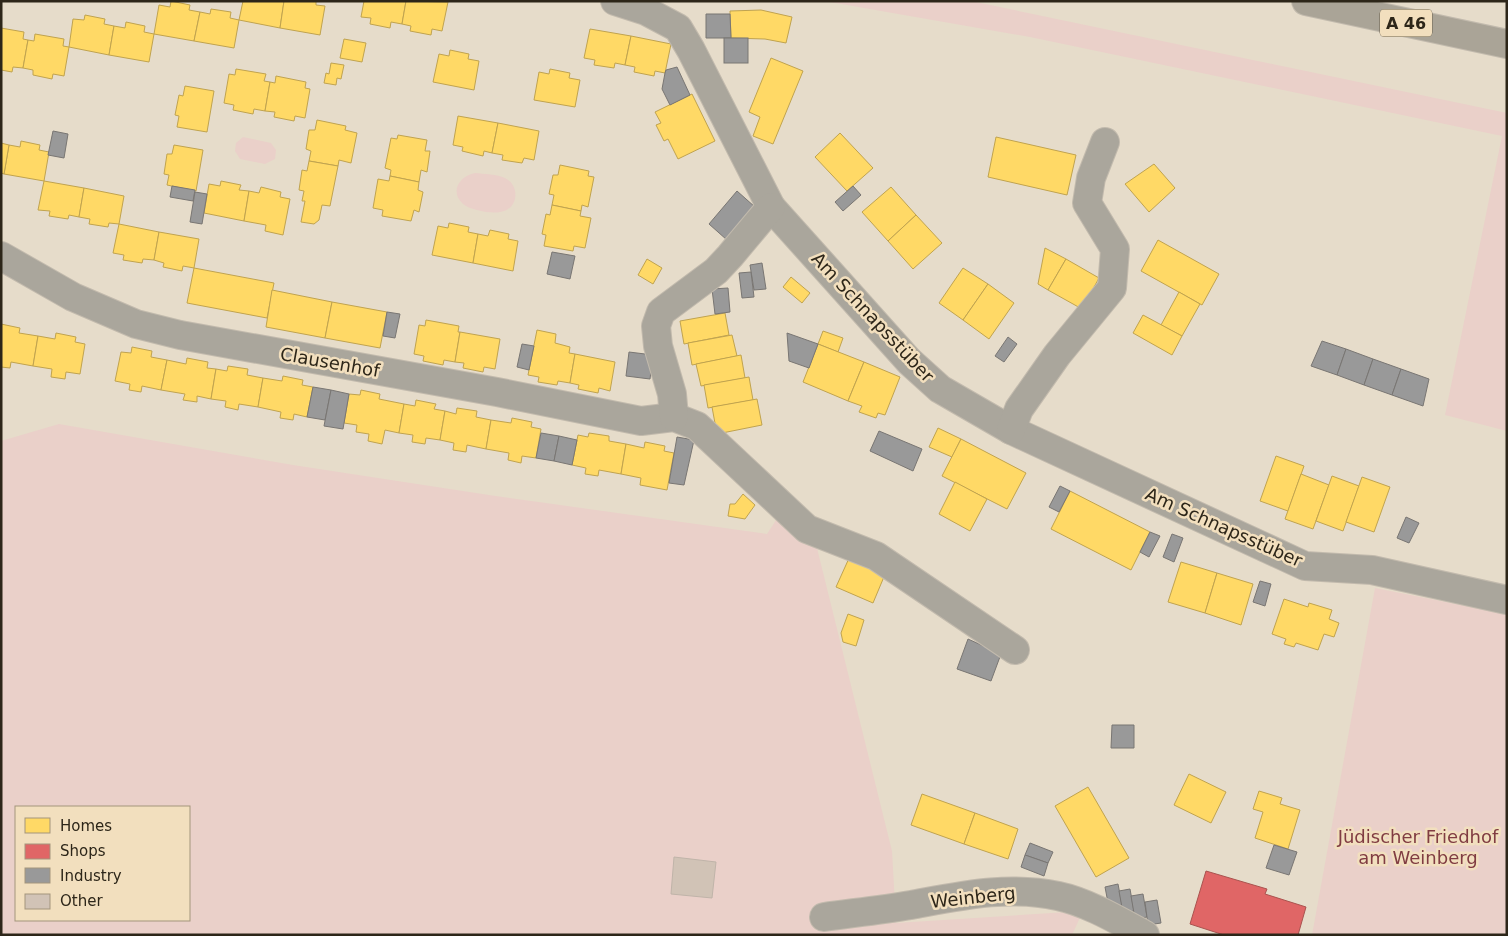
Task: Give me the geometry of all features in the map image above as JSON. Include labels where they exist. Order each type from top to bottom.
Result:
[{"type":"highway","name":"A 46","points":[[1306,1],[1507,44]]},
{"type":"street","name":"Am Schnapsstüber","points":[[615,1],[646,11],[678,28],[692,50],[771,207],[909,361],[940,389],[1011,430],[1305,566],[1372,570],[1507,600]]},
{"type":"street","points":[[1011,430],[1019,409],[1057,355],[1112,288],[1115,249],[1087,203],[1091,178],[1104,142]]},
{"type":"street","points":[[771,207],[716,271],[661,312],[656,326],[658,346],[672,394],[674,417],[697,426],[807,529],[876,556],[1015,650]]},
{"type":"street","name":"Clausenhof","points":[[1,256],[73,297],[136,324],[180,335],[498,392],[641,421],[674,417]]},
{"type":"street","name":"Weinberg","points":[[824,917],[883,910],[982,892],[1018,891],[1059,896],[1099,911],[1145,935]]},
{"type":"green space","points":[[824,1],[971,1],[1507,113],[1507,431],[1445,415],[1502,136],[1030,37]]},
{"type":"green space","points":[[243,137],[271,143],[276,150],[275,159],[265,164],[240,159],[235,151],[236,143]]},
{"type":"green space","points":[[475,173],[498,176],[510,182],[514,186],[515,192],[514,202],[511,207],[500,212],[491,212],[475,210],[463,204],[457,194],[458,185],[465,177]]},
{"type":"green space","points":[[59,424],[293,465],[767,534],[780,514],[816,544],[892,851],[896,923],[1083,911],[1072,935],[1,935],[1,441]]},
{"type":"green space","name":"Jüdischer Friedhof am Weinberg","points":[[1375,588],[1507,614],[1507,935],[1312,935]]},
{"type":"building: Homes","points":[[171,1],[190,5],[189,10],[200,12],[194,41],[154,34],[159,5],[170,7]]},
{"type":"building: Homes","points":[[243,1],[284,1],[280,28],[239,20]]},
{"type":"building: Homes","points":[[284,1],[316,1],[316,5],[325,6],[320,35],[280,28]]},
{"type":"building: Homes","points":[[364,1],[406,1],[402,24],[391,22],[390,28],[370,24],[371,18],[361,17]]},
{"type":"building: Homes","points":[[406,1],[448,2],[442,31],[432,29],[431,35],[410,31],[411,26],[402,24]]},
{"type":"building: Homes","points":[[211,9],[231,12],[230,18],[239,20],[234,48],[194,41],[200,12],[210,14]]},
{"type":"building: Homes","points":[[761,10],[792,17],[786,43],[765,39],[731,38],[730,11]]},
{"type":"building: Homes","points":[[85,15],[105,19],[104,24],[114,26],[109,55],[69,47],[73,19],[84,20]]},
{"type":"building: Homes","points":[[126,22],[145,26],[144,32],[154,34],[149,62],[109,55],[114,26],[125,28]]},
{"type":"building: Homes","points":[[1,28],[24,32],[23,39],[28,40],[23,68],[13,67],[12,72],[1,70]]},
{"type":"building: Homes","points":[[590,29],[631,36],[625,65],[615,63],[614,68],[594,65],[595,60],[584,58]]},
{"type":"building: Homes","points":[[35,34],[64,39],[63,46],[69,47],[64,76],[53,74],[52,79],[33,75],[33,70],[23,68],[28,40],[34,41]]},
{"type":"building: Homes","points":[[631,36],[671,44],[665,73],[655,71],[654,76],[634,72],[635,67],[625,65]]},
{"type":"building: Homes","points":[[344,39],[366,43],[362,62],[340,58]]},
{"type":"building: Homes","points":[[450,50],[469,54],[468,59],[479,61],[474,90],[433,82],[439,54],[449,56]]},
{"type":"building: Homes","points":[[771,58],[803,71],[773,144],[753,136],[760,117],[749,112]]},
{"type":"building: Homes","points":[[331,63],[344,65],[341,79],[337,78],[336,85],[324,83],[326,73],[329,74]]},
{"type":"building: Homes","points":[[236,69],[266,74],[264,81],[270,82],[265,111],[254,109],[253,114],[233,110],[234,105],[224,103],[229,74],[235,75]]},
{"type":"building: Homes","points":[[550,69],[570,73],[569,78],[580,80],[575,107],[534,100],[539,72],[549,74]]},
{"type":"building: Homes","points":[[276,76],[306,82],[305,88],[310,89],[305,118],[295,116],[294,121],[274,117],[275,112],[265,111],[270,82],[275,83]]},
{"type":"building: Homes","points":[[185,86],[214,91],[207,132],[177,127],[179,116],[175,115],[179,95],[183,96]]},
{"type":"building: Homes","points":[[692,94],[715,141],[678,159],[668,139],[664,141],[656,125],[661,123],[655,112]]},
{"type":"building: Homes","points":[[458,116],[498,123],[492,153],[484,151],[483,156],[462,151],[463,147],[453,145]]},
{"type":"building: Homes","points":[[317,120],[346,126],[345,130],[357,133],[351,163],[339,160],[338,166],[309,161],[311,151],[306,149],[309,130],[315,130]]},
{"type":"building: Homes","points":[[498,123],[539,131],[534,160],[524,158],[522,163],[502,160],[503,155],[492,153]]},
{"type":"building: Homes","points":[[840,133],[873,168],[847,191],[815,157]]},
{"type":"building: Homes","points":[[398,135],[427,140],[425,151],[430,151],[427,172],[421,170],[419,182],[390,176],[391,170],[385,168],[391,138],[397,139]]},
{"type":"building: Homes","points":[[996,137],[1076,155],[1067,195],[988,177]]},
{"type":"building: Homes","points":[[21,141],[40,145],[39,150],[49,152],[44,181],[4,174],[9,145],[20,147]]},
{"type":"building: Homes","points":[[1,143],[9,145],[4,174],[1,173]]},
{"type":"building: Homes","points":[[174,145],[203,150],[196,191],[167,185],[169,175],[164,174],[167,154],[172,154]]},
{"type":"building: Homes","points":[[309,161],[338,166],[330,206],[322,205],[319,220],[314,224],[301,222],[305,201],[302,201],[304,191],[299,190],[302,170],[307,171]]},
{"type":"building: Homes","points":[[1154,164],[1175,188],[1149,212],[1125,184]]},
{"type":"building: Homes","points":[[560,165],[589,171],[588,176],[594,177],[588,207],[582,205],[581,211],[552,205],[554,195],[549,194],[553,175],[558,175]]},
{"type":"building: Homes","points":[[390,176],[419,182],[418,190],[423,192],[419,212],[414,210],[411,221],[382,216],[383,210],[373,208],[378,179],[389,181]]},
{"type":"building: Homes","points":[[44,181],[84,188],[79,217],[69,215],[68,219],[49,216],[50,211],[38,210]]},
{"type":"building: Homes","points":[[221,181],[241,185],[239,190],[249,191],[244,221],[204,213],[209,184],[220,186]]},
{"type":"building: Homes","points":[[261,187],[281,192],[280,197],[290,199],[283,235],[265,231],[266,225],[244,221],[249,191],[259,193]]},
{"type":"building: Homes","points":[[891,187],[916,215],[888,241],[862,212]]},
{"type":"building: Homes","points":[[84,188],[124,196],[119,224],[109,223],[108,227],[89,224],[90,219],[79,217]]},
{"type":"building: Homes","points":[[552,205],[581,211],[580,216],[591,218],[585,248],[574,246],[573,251],[544,246],[546,235],[542,234],[546,214],[550,215]]},
{"type":"building: Homes","points":[[916,215],[942,243],[913,269],[888,241]]},
{"type":"building: Homes","points":[[449,223],[469,227],[468,232],[478,234],[473,263],[432,255],[438,226],[448,228]]},
{"type":"building: Homes","points":[[119,224],[159,232],[154,260],[143,259],[142,263],[123,260],[124,255],[113,253]]},
{"type":"building: Homes","points":[[490,230],[509,234],[508,239],[518,241],[513,271],[473,263],[478,234],[488,236]]},
{"type":"building: Homes","points":[[159,232],[199,239],[194,268],[183,266],[182,271],[163,267],[164,263],[154,260]]},
{"type":"building: Homes","points":[[1158,240],[1219,274],[1202,305],[1141,271]]},
{"type":"building: Homes","points":[[1045,248],[1066,259],[1048,290],[1038,284]]},
{"type":"building: Homes","points":[[647,259],[662,268],[653,284],[638,275]]},
{"type":"building: Homes","points":[[1066,259],[1099,278],[1082,309],[1048,290]]},
{"type":"building: Homes","points":[[194,268],[274,283],[267,318],[187,303]]},
{"type":"building: Homes","points":[[963,268],[988,284],[963,320],[939,303]]},
{"type":"building: Homes","points":[[791,277],[810,293],[802,303],[783,287]]},
{"type":"building: Homes","points":[[988,284],[1014,303],[989,339],[963,320]]},
{"type":"building: Homes","points":[[272,290],[332,302],[325,338],[266,327]]},
{"type":"building: Homes","points":[[1179,292],[1200,304],[1182,336],[1161,325]]},
{"type":"building: Homes","points":[[332,302],[387,312],[380,348],[325,338]]},
{"type":"building: Homes","points":[[725,313],[729,335],[684,344],[680,321]]},
{"type":"building: Homes","points":[[1143,315],[1182,336],[1172,355],[1133,333]]},
{"type":"building: Homes","points":[[426,320],[459,326],[458,332],[460,332],[455,362],[444,360],[443,365],[423,361],[424,356],[414,354],[419,325],[425,326]]},
{"type":"building: Homes","points":[[1,324],[20,328],[19,333],[38,336],[33,366],[11,362],[10,368],[1,367]]},
{"type":"building: Homes","points":[[537,330],[556,334],[555,343],[570,347],[569,353],[575,354],[570,383],[558,381],[557,385],[538,382],[539,377],[528,375]]},
{"type":"building: Homes","points":[[823,331],[843,338],[838,352],[818,344]]},
{"type":"building: Homes","points":[[460,332],[500,339],[495,369],[484,367],[483,372],[463,368],[464,363],[455,362]]},
{"type":"building: Homes","points":[[56,333],[76,337],[75,342],[85,344],[80,374],[66,372],[65,379],[51,377],[52,369],[33,366],[38,336],[55,339]]},
{"type":"building: Homes","points":[[732,335],[737,356],[692,365],[688,343]]},
{"type":"building: Homes","points":[[818,344],[864,362],[848,401],[803,382]]},
{"type":"building: Homes","points":[[132,347],[152,351],[151,357],[167,360],[161,390],[142,386],[141,392],[129,390],[130,384],[115,381],[121,352],[131,353]]},
{"type":"building: Homes","points":[[575,354],[615,362],[610,391],[599,388],[598,393],[578,389],[579,385],[570,383]]},
{"type":"building: Homes","points":[[741,355],[745,378],[701,386],[696,364]]},
{"type":"building: Homes","points":[[187,358],[208,362],[207,368],[216,369],[211,399],[197,396],[197,402],[183,400],[185,394],[161,390],[167,360],[186,364]]},
{"type":"building: Homes","points":[[864,362],[900,377],[885,415],[878,413],[876,418],[859,412],[862,406],[848,401]]},
{"type":"building: Homes","points":[[228,366],[248,369],[247,375],[263,378],[258,407],[239,404],[238,410],[225,407],[226,401],[211,399],[216,369],[227,371]]},
{"type":"building: Homes","points":[[283,376],[303,380],[302,385],[313,387],[307,417],[294,414],[293,420],[280,418],[281,412],[258,407],[263,378],[282,381]]},
{"type":"building: Homes","points":[[749,377],[753,400],[708,408],[704,385]]},
{"type":"building: Homes","points":[[361,390],[380,394],[379,399],[404,404],[399,433],[385,430],[382,444],[368,441],[369,434],[356,432],[357,425],[344,423],[349,394],[360,395]]},
{"type":"building: Homes","points":[[757,399],[762,425],[717,434],[712,407]]},
{"type":"building: Homes","points":[[416,400],[436,404],[434,409],[445,411],[440,440],[426,438],[425,444],[412,442],[413,435],[399,433],[404,404],[415,406]]},
{"type":"building: Homes","points":[[457,408],[477,411],[476,417],[491,420],[486,449],[467,445],[466,452],[453,450],[454,443],[440,440],[445,411],[456,414]]},
{"type":"building: Homes","points":[[512,418],[532,422],[531,427],[541,429],[536,458],[522,456],[521,463],[508,460],[509,453],[486,449],[491,420],[511,423]]},
{"type":"building: Homes","points":[[938,428],[961,439],[952,457],[929,447]]},
{"type":"building: Homes","points":[[589,433],[609,436],[609,441],[626,444],[621,474],[599,470],[598,476],[585,474],[586,468],[572,465],[578,435],[588,437]]},
{"type":"building: Homes","points":[[961,439],[1026,473],[1007,509],[942,476]]},
{"type":"building: Homes","points":[[645,442],[665,446],[664,451],[674,453],[667,490],[640,485],[641,478],[621,474],[626,444],[644,448]]},
{"type":"building: Homes","points":[[1276,456],[1304,466],[1288,511],[1260,501]]},
{"type":"building: Homes","points":[[1301,474],[1329,485],[1313,529],[1285,519]]},
{"type":"building: Homes","points":[[1332,476],[1359,486],[1343,531],[1316,521]]},
{"type":"building: Homes","points":[[1362,477],[1390,487],[1374,532],[1346,522]]},
{"type":"building: Homes","points":[[955,482],[987,499],[970,531],[939,514]]},
{"type":"building: Homes","points":[[1070,491],[1150,532],[1131,570],[1051,529]]},
{"type":"building: Homes","points":[[743,494],[755,505],[745,519],[728,516],[730,504],[735,504]]},
{"type":"building: Homes","points":[[850,556],[886,572],[873,603],[836,587]]},
{"type":"building: Homes","points":[[1181,562],[1217,573],[1205,613],[1168,602]]},
{"type":"building: Homes","points":[[1217,573],[1253,584],[1241,625],[1205,613]]},
{"type":"building: Homes","points":[[1284,599],[1308,607],[1309,603],[1332,610],[1329,619],[1339,623],[1334,637],[1324,634],[1318,650],[1296,643],[1294,647],[1284,644],[1286,639],[1272,634]]},
{"type":"building: Homes","points":[[848,614],[864,620],[856,646],[843,642],[841,633]]},
{"type":"building: Homes","points":[[1189,774],[1226,792],[1211,823],[1174,805]]},
{"type":"building: Homes","points":[[1088,787],[1129,858],[1096,877],[1055,806]]},
{"type":"building: Homes","points":[[1259,791],[1282,798],[1280,804],[1300,810],[1288,849],[1255,838],[1263,812],[1253,809]]},
{"type":"building: Homes","points":[[922,794],[975,813],[964,844],[911,825]]},
{"type":"building: Homes","points":[[975,813],[1018,829],[1008,859],[964,844]]},
{"type":"building: Shops","points":[[1206,871],[1267,889],[1265,894],[1306,907],[1298,935],[1224,935],[1190,924]]},
{"type":"building: Industry","points":[[706,14],[730,14],[731,38],[706,38]]},
{"type":"building: Industry","points":[[724,38],[748,38],[748,63],[724,63]]},
{"type":"building: Industry","points":[[677,67],[690,95],[670,105],[662,89],[666,70]]},
{"type":"building: Industry","points":[[53,131],[68,134],[64,158],[48,155]]},
{"type":"building: Industry","points":[[172,186],[195,190],[193,201],[170,197]]},
{"type":"building: Industry","points":[[853,186],[861,195],[843,211],[835,202]]},
{"type":"building: Industry","points":[[737,191],[755,207],[727,240],[709,224]]},
{"type":"building: Industry","points":[[195,192],[207,194],[202,224],[190,222]]},
{"type":"building: Industry","points":[[552,252],[575,256],[570,279],[547,274]]},
{"type":"building: Industry","points":[[762,263],[766,289],[754,290],[750,265]]},
{"type":"building: Industry","points":[[751,272],[754,297],[742,298],[739,273]]},
{"type":"building: Industry","points":[[728,288],[730,312],[715,314],[712,289]]},
{"type":"building: Industry","points":[[387,312],[400,314],[395,338],[383,336]]},
{"type":"building: Industry","points":[[787,333],[818,344],[809,368],[789,361]]},
{"type":"building: Industry","points":[[1008,337],[1017,344],[1004,362],[995,356]]},
{"type":"building: Industry","points":[[1322,341],[1346,349],[1337,375],[1311,366]]},
{"type":"building: Industry","points":[[522,344],[534,346],[529,370],[517,367]]},
{"type":"building: Industry","points":[[1346,349],[1373,359],[1364,385],[1337,375]]},
{"type":"building: Industry","points":[[629,352],[653,355],[650,379],[626,376]]},
{"type":"building: Industry","points":[[1373,359],[1401,369],[1392,395],[1364,385]]},
{"type":"building: Industry","points":[[1401,369],[1429,379],[1423,406],[1392,395]]},
{"type":"building: Industry","points":[[313,387],[331,390],[325,420],[307,417]]},
{"type":"building: Industry","points":[[331,390],[349,394],[343,429],[324,426]]},
{"type":"building: Industry","points":[[879,431],[922,449],[913,471],[870,451]]},
{"type":"building: Industry","points":[[541,433],[559,436],[554,461],[536,458]]},
{"type":"building: Industry","points":[[559,436],[577,440],[572,465],[554,461]]},
{"type":"building: Industry","points":[[677,437],[694,440],[684,485],[669,483]]},
{"type":"building: Industry","points":[[1060,486],[1070,491],[1059,512],[1049,507]]},
{"type":"building: Industry","points":[[1406,517],[1419,523],[1409,543],[1397,538]]},
{"type":"building: Industry","points":[[1150,532],[1160,536],[1149,557],[1140,552]]},
{"type":"building: Industry","points":[[1172,534],[1183,538],[1174,562],[1163,557]]},
{"type":"building: Industry","points":[[1260,581],[1271,584],[1265,606],[1253,602]]},
{"type":"building: Industry","points":[[968,639],[1001,654],[991,681],[957,669]]},
{"type":"building: Industry","points":[[1112,725],[1134,725],[1134,748],[1111,748]]},
{"type":"building: Industry","points":[[1030,843],[1053,852],[1048,863],[1025,855]]},
{"type":"building: Industry","points":[[1274,845],[1297,852],[1289,875],[1266,868]]},
{"type":"building: Industry","points":[[1025,855],[1048,863],[1044,876],[1021,867]]},
{"type":"building: Industry","points":[[1118,884],[1122,905],[1109,908],[1105,887]]},
{"type":"building: Industry","points":[[1130,889],[1134,911],[1123,913],[1119,891]]},
{"type":"building: Industry","points":[[1143,894],[1147,917],[1135,919],[1131,896]]},
{"type":"building: Industry","points":[[1157,900],[1161,923],[1148,925],[1145,902]]},
{"type":"building: Other","points":[[674,857],[716,862],[712,898],[671,894]]}]
